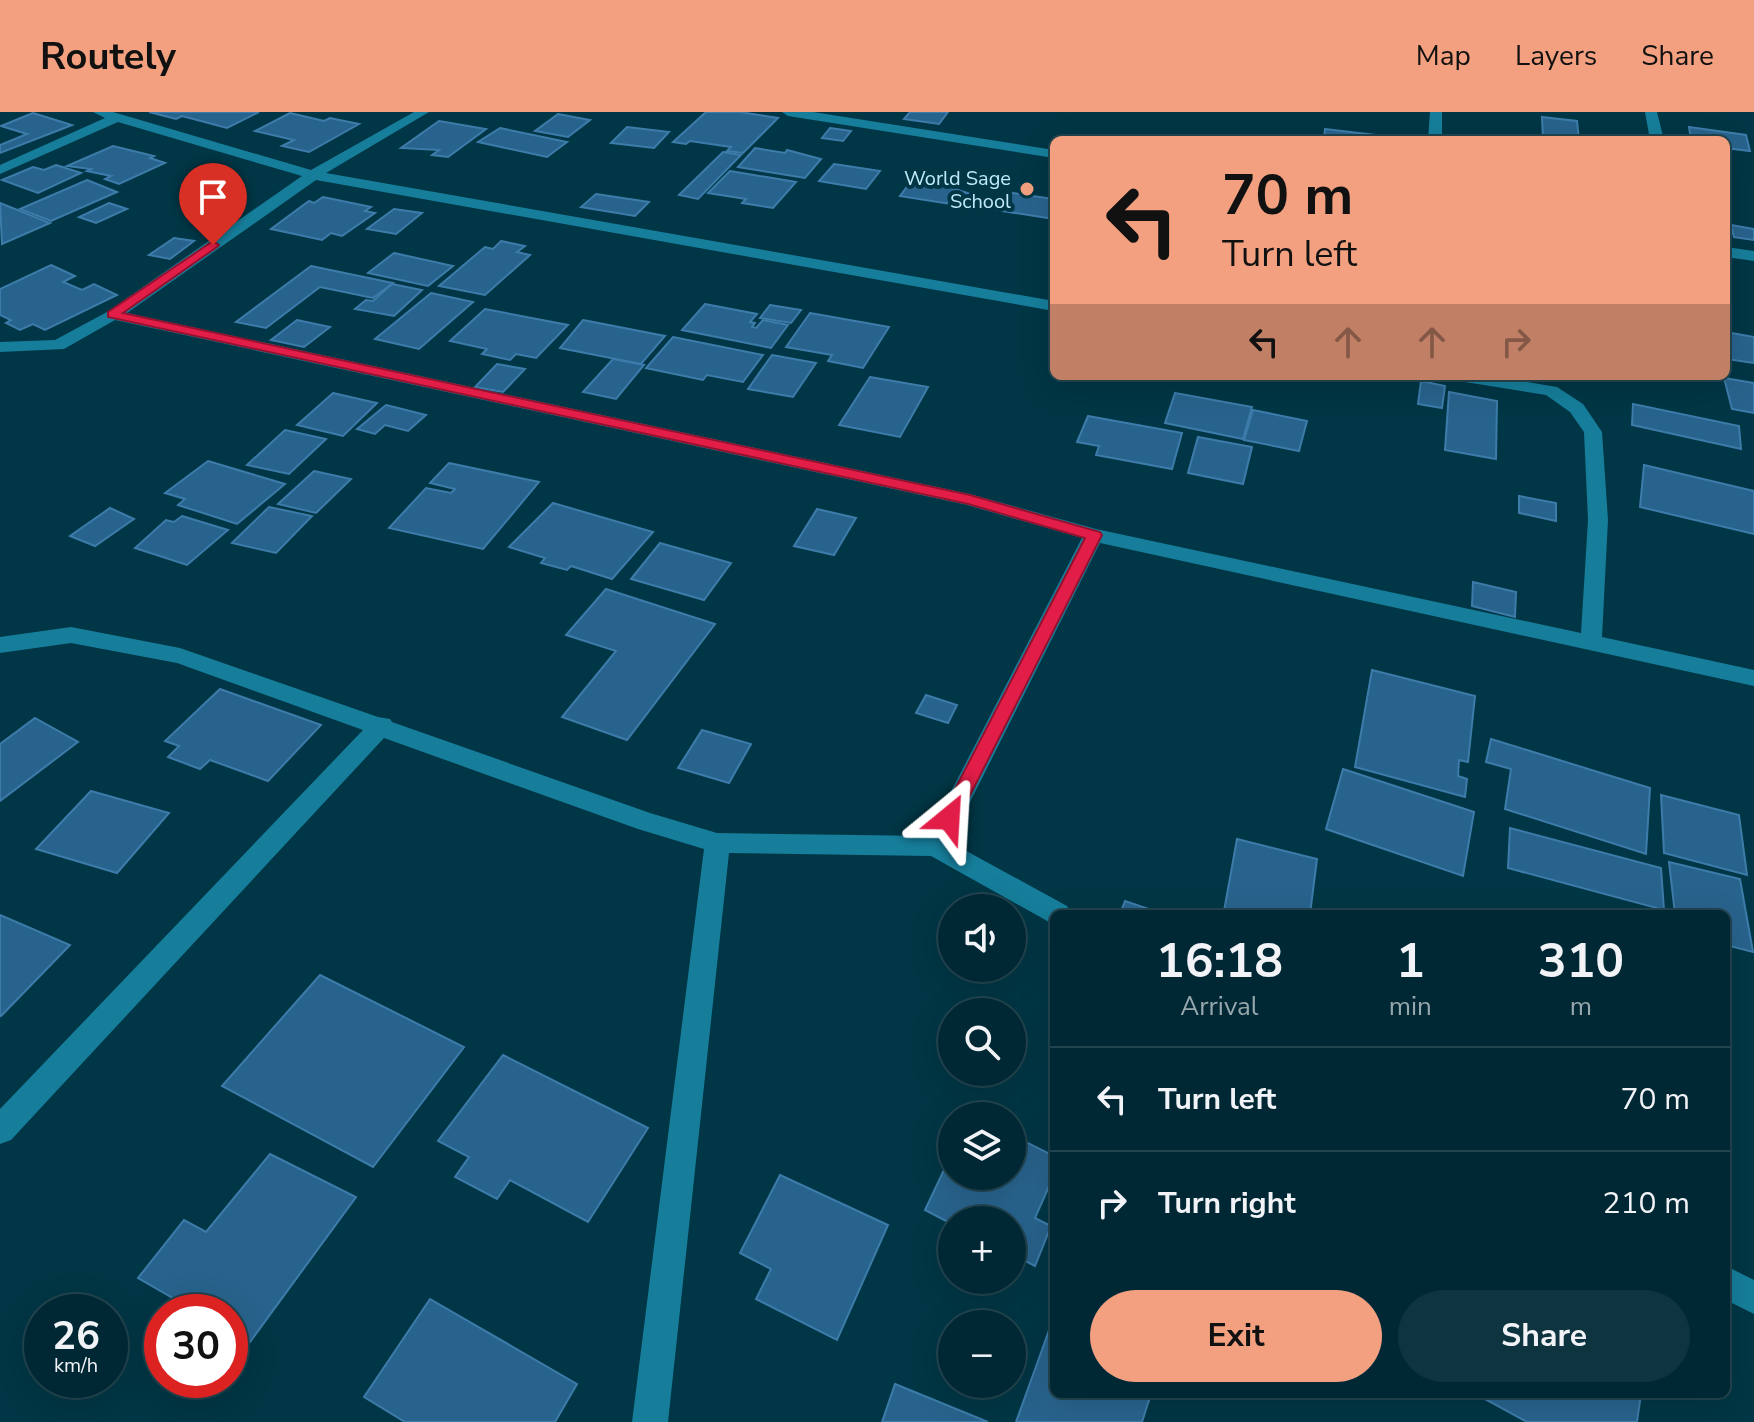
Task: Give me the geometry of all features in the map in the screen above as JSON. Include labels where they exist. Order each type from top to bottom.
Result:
[{"type":"street","points":[[99,112],[313,175],[1050,305]]},
{"type":"street","points":[[0,347],[58,345],[113,315],[313,175],[423,112]]},
{"type":"street","points":[[788,112],[1050,153]]},
{"type":"street","points":[[1435,136],[1436,112]]},
{"type":"street","points":[[1636,112],[1651,113],[1656,136]]},
{"type":"street","points":[[0,170],[115,118]]},
{"type":"street","points":[[1730,253],[1754,256]]},
{"type":"street","points":[[113,315],[970,500],[1094,535],[1754,678]]},
{"type":"street","points":[[1484,380],[1551,391],[1577,408],[1593,432],[1598,520],[1591,645]]},
{"type":"street","points":[[935,846],[1094,535]]},
{"type":"street","points":[[0,645],[71,635],[180,656],[382,725],[647,822],[717,843],[935,846],[1051,910]]},
{"type":"street","points":[[0,1130],[382,725]]},
{"type":"street","points":[[650,1422],[717,843]]},
{"type":"street","points":[[1730,1284],[1754,1298]]},
{"type":"building","points":[[149,112],[259,112],[227,128],[182,116],[176,119]]},
{"type":"building","points":[[706,112],[740,112],[778,118],[743,153],[727,151],[731,147],[690,141],[686,144],[673,142]]},
{"type":"building","points":[[910,112],[948,112],[939,124],[904,119]]},
{"type":"building","points":[[33,113],[72,125],[0,153],[0,145],[27,134],[1,126]]},
{"type":"building","points":[[290,113],[324,121],[330,118],[359,124],[309,152],[282,146],[294,140],[255,131]]},
{"type":"building","points":[[558,114],[590,120],[568,137],[535,131]]},
{"type":"building","points":[[1542,117],[1577,121],[1579,136],[1543,136]]},
{"type":"building","points":[[439,121],[486,129],[448,157],[432,155],[439,150],[401,148]]},
{"type":"building","points":[[627,127],[669,132],[654,148],[611,143]]},
{"type":"building","points":[[1689,127],[1746,135],[1750,151],[1730,148],[1730,136],[1690,136]]},
{"type":"building","points":[[500,128],[567,142],[547,157],[478,142]]},
{"type":"building","points":[[830,128],[851,131],[843,141],[822,138]]},
{"type":"building","points":[[1325,129],[1384,136],[1324,136]]},
{"type":"building","points":[[113,146],[154,156],[150,158],[165,163],[119,184],[105,179],[111,176],[87,171],[91,169],[67,166]]},
{"type":"building","points":[[755,148],[785,153],[787,150],[821,159],[805,178],[738,167]]},
{"type":"building","points":[[723,152],[741,155],[698,199],[679,195]]},
{"type":"building","points":[[834,164],[880,171],[866,189],[819,181]]},
{"type":"building","points":[[56,165],[81,173],[38,193],[2,180],[33,167],[44,170]]},
{"type":"building","points":[[730,171],[796,182],[773,208],[742,203],[746,199],[708,193]]},
{"type":"building","points":[[915,176],[952,181],[948,187],[971,194],[963,206],[900,196]]},
{"type":"building","points":[[87,180],[117,192],[51,221],[20,209]]},
{"type":"building","points":[[1006,192],[1050,198],[1050,218],[996,210]]},
{"type":"building","points":[[596,194],[649,202],[635,216],[581,207]]},
{"type":"building","points":[[323,197],[371,207],[365,211],[375,213],[342,236],[331,233],[322,240],[271,229],[309,201],[314,203]]},
{"type":"building","points":[[0,203],[50,223],[2,244]]},
{"type":"building","points":[[109,203],[127,209],[96,223],[79,217]]},
{"type":"building","points":[[394,209],[422,213],[396,234],[367,229]]},
{"type":"building","points":[[1731,225],[1754,229],[1754,240],[1734,237]]},
{"type":"building","points":[[174,238],[194,241],[170,259],[149,255]]},
{"type":"building","points":[[501,241],[525,246],[517,252],[530,255],[485,295],[439,286],[485,247],[493,249]]},
{"type":"building","points":[[394,253],[453,266],[428,286],[368,273]]},
{"type":"building","points":[[51,265],[75,276],[63,282],[82,290],[94,284],[117,295],[45,330],[33,324],[20,330],[6,323],[11,320],[0,315],[0,289]]},
{"type":"building","points":[[311,266],[393,283],[373,298],[320,287],[266,328],[236,322]]},
{"type":"building","points":[[392,284],[422,290],[394,316],[355,309],[366,300],[373,301]]},
{"type":"building","points":[[431,293],[473,302],[419,349],[375,339]]},
{"type":"building","points":[[705,304],[757,314],[750,322],[755,323],[752,327],[756,328],[763,320],[788,325],[771,348],[682,330]]},
{"type":"building","points":[[770,305],[801,310],[791,323],[760,318]]},
{"type":"building","points":[[485,309],[568,325],[536,358],[516,354],[510,360],[482,354],[487,349],[450,341]]},
{"type":"building","points":[[810,313],[889,327],[863,368],[828,361],[832,355],[786,347]]},
{"type":"building","points":[[297,320],[330,327],[304,347],[271,340]]},
{"type":"building","points":[[583,320],[665,336],[641,364],[560,348]]},
{"type":"building","points":[[1730,333],[1754,337],[1754,363],[1730,360]]},
{"type":"building","points":[[673,337],[763,355],[743,382],[707,375],[703,380],[646,368]]},
{"type":"building","points":[[772,355],[816,363],[793,397],[748,389]]},
{"type":"building","points":[[613,359],[644,365],[616,399],[583,392]]},
{"type":"building","points":[[497,364],[525,369],[503,392],[475,387]]},
{"type":"building","points":[[870,377],[928,387],[900,437],[839,425]]},
{"type":"building","points":[[1725,380],[1754,383],[1754,413],[1732,409]]},
{"type":"building","points":[[1421,381],[1445,386],[1442,408],[1418,404]]},
{"type":"building","points":[[1449,392],[1497,401],[1496,459],[1445,450]]},
{"type":"building","points":[[333,393],[377,403],[343,436],[297,425]]},
{"type":"building","points":[[1175,393],[1252,407],[1243,439],[1165,423]]},
{"type":"building","points":[[1633,404],[1739,426],[1741,449],[1632,425]]},
{"type":"building","points":[[386,405],[426,415],[408,431],[385,425],[375,434],[357,429]]},
{"type":"building","points":[[1253,410],[1307,421],[1299,451],[1244,440]]},
{"type":"building","points":[[1088,416],[1182,433],[1172,469],[1096,455],[1099,446],[1077,442]]},
{"type":"building","points":[[285,430],[326,439],[289,474],[247,465]]},
{"type":"building","points":[[1198,437],[1252,447],[1243,484],[1188,473]]},
{"type":"building","points":[[208,461],[285,484],[237,524],[178,505],[185,499],[165,493]]},
{"type":"building","points":[[449,463],[539,482],[483,549],[389,528],[426,488],[451,493],[455,489],[430,483]]},
{"type":"building","points":[[1644,465],[1754,491],[1754,534],[1640,507]]},
{"type":"building","points":[[314,471],[351,479],[316,513],[278,504]]},
{"type":"building","points":[[1519,496],[1556,503],[1556,521],[1519,513]]},
{"type":"building","points":[[553,503],[653,532],[612,579],[571,566],[567,570],[541,563],[545,558],[509,547]]},
{"type":"building","points":[[269,507],[312,516],[276,553],[232,543]]},
{"type":"building","points":[[110,508],[134,519],[95,546],[70,536]]},
{"type":"building","points":[[817,509],[856,518],[834,555],[794,546]]},
{"type":"building","points":[[182,516],[228,530],[187,565],[135,548],[166,520],[174,522]]},
{"type":"building","points":[[660,543],[731,563],[704,600],[631,579]]},
{"type":"building","points":[[1473,582],[1516,592],[1515,617],[1472,606]]},
{"type":"building","points":[[606,589],[715,624],[627,740],[562,717],[616,651],[566,635]]},
{"type":"building","points":[[1372,670],[1475,696],[1468,762],[1459,760],[1458,776],[1467,779],[1465,797],[1355,767]]},
{"type":"building","points":[[220,689],[321,725],[268,781],[210,760],[200,769],[168,757],[179,746],[165,741]]},
{"type":"building","points":[[926,695],[957,705],[948,723],[916,713]]},
{"type":"building","points":[[35,718],[78,742],[0,801],[0,744]]},
{"type":"building","points":[[702,730],[751,744],[729,783],[678,768]]},
{"type":"building","points":[[1491,739],[1650,788],[1646,854],[1505,809],[1511,769],[1486,762]]},
{"type":"building","points":[[1343,769],[1474,812],[1463,876],[1326,829]]},
{"type":"building","points":[[91,791],[169,813],[117,873],[36,849]]},
{"type":"building","points":[[1661,795],[1739,815],[1747,875],[1664,853]]},
{"type":"building","points":[[1510,828],[1661,868],[1664,910],[1508,868]]},
{"type":"building","points":[[1237,839],[1317,859],[1311,910],[1224,910]]},
{"type":"building","points":[[1669,862],[1740,879],[1753,952],[1730,946],[1730,910],[1675,910]]},
{"type":"building","points":[[1125,901],[1151,910],[1122,910]]},
{"type":"building","points":[[0,915],[70,945],[1,1016],[0,1015]]},
{"type":"building","points":[[320,975],[464,1047],[373,1167],[222,1086]]},
{"type":"building","points":[[503,1055],[648,1128],[588,1222],[510,1180],[497,1199],[455,1177],[469,1157],[438,1141]]},
{"type":"building","points":[[1026,1142],[1050,1154],[1050,1184],[1035,1218],[1050,1226],[1050,1228],[1035,1266],[1026,1261],[1026,1206],[938,1206],[938,1217],[925,1210],[938,1183],[938,1190],[1026,1190]]},
{"type":"building","points":[[270,1154],[356,1197],[250,1342],[248,1294],[166,1294],[138,1278],[184,1220],[206,1232]]},
{"type":"building","points":[[780,1175],[888,1225],[837,1340],[756,1299],[771,1269],[740,1253]]},
{"type":"building","points":[[430,1299],[577,1384],[555,1422],[405,1422],[364,1397]]},
{"type":"building","points":[[1050,1328],[1050,1398],[1150,1398],[1142,1422],[1016,1422]]},
{"type":"building","points":[[895,1384],[988,1422],[882,1422]]},
{"type":"building","points":[[1483,1398],[1640,1398],[1637,1422],[1527,1422]]},
{"type":"place","name":"World Sage School","points":[[1027,189]]},
{"type":"route","points":[[213,245],[113,315],[970,500],[1094,535],[949,818]]}]
